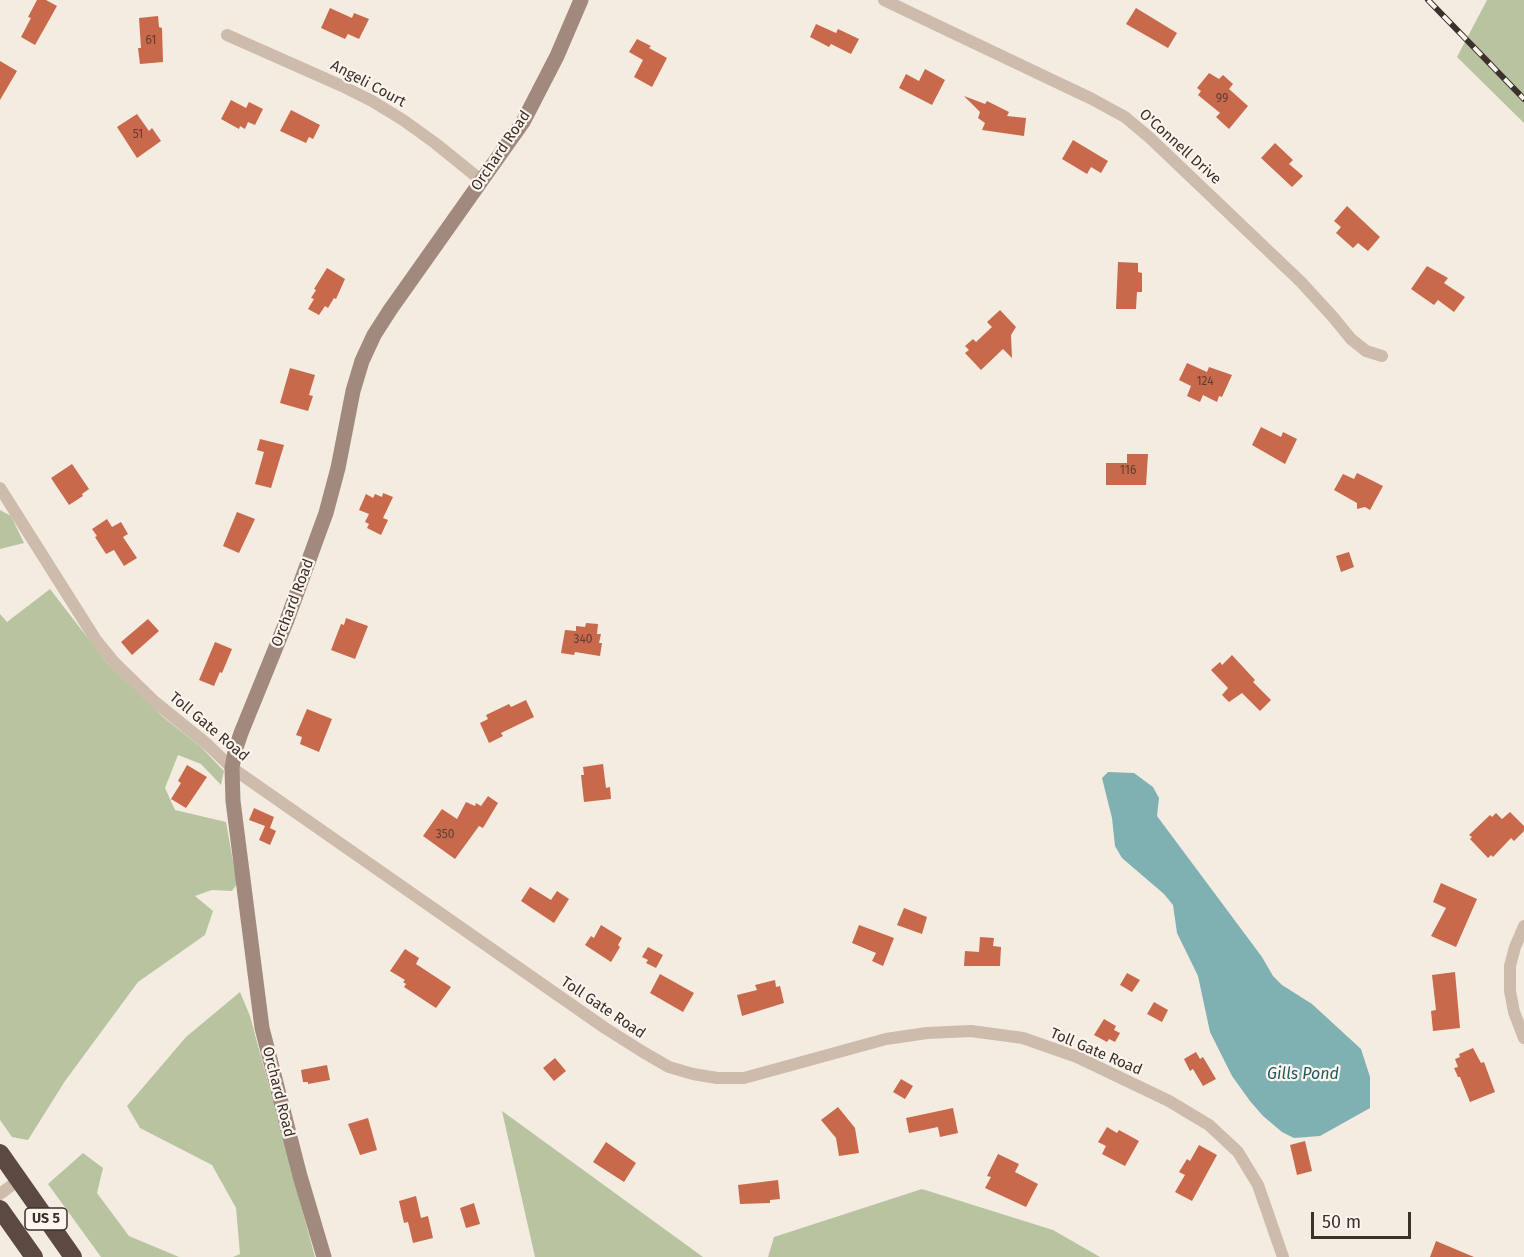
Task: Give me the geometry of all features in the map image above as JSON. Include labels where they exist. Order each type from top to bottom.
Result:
[{"type":"highway","name":"US 5","points":[[0,1153],[73,1257]]},
{"type":"highway","name":"US 5","points":[[0,1209],[34,1257]]},
{"type":"street","name":"Orchard Road","points":[[324,1257],[300,1176],[262,1028],[233,801],[232,768],[241,733],[287,620],[326,513],[338,468],[353,390],[362,361],[374,335],[390,310],[523,122],[540,91],[581,0]]},
{"type":"street","name":"O'Connell Drive","points":[[884,0],[1125,117],[1301,282],[1351,339],[1366,351],[1382,356]]},
{"type":"street","name":"Angeli Court","points":[[227,35],[372,101],[435,143],[482,181]]},
{"type":"street","name":"Toll Gate Road","points":[[0,488],[76,609],[114,662],[148,695],[232,768],[605,1029],[669,1067],[717,1078],[744,1078],[886,1039],[927,1033],[971,1031],[1023,1038],[1077,1057],[1168,1101],[1209,1125],[1238,1152],[1257,1185],[1283,1257]]},
{"type":"street","points":[[1524,926],[1510,966],[1510,991],[1514,1012],[1524,1038]]},
{"type":"street","points":[[0,1194],[19,1180]]},
{"type":"green space","points":[[1487,0],[1524,0],[1524,123],[1457,57]]},
{"type":"green space","points":[[0,510],[11,516],[24,543],[0,549]]},
{"type":"green space","points":[[50,589],[107,663],[163,717],[201,747],[224,771],[221,785],[201,764],[178,755],[165,788],[175,810],[226,822],[237,884],[232,891],[212,890],[195,896],[213,911],[205,935],[138,982],[65,1081],[28,1140],[12,1137],[0,1120],[0,614],[7,622]]},
{"type":"green space","points":[[240,992],[250,1016],[315,1257],[233,1257],[240,1254],[236,1208],[212,1165],[140,1128],[127,1106],[186,1037]]},
{"type":"green space","points":[[502,1111],[703,1257],[535,1257]]},
{"type":"green space","points":[[83,1153],[103,1168],[97,1193],[129,1236],[179,1257],[101,1257],[48,1184]]},
{"type":"green space","points":[[922,1189],[1053,1230],[1100,1257],[768,1257],[774,1237]]},
{"type":"water","name":"Gills Pond","points":[[1108,772],[1134,773],[1153,787],[1159,798],[1157,816],[1262,957],[1273,976],[1282,985],[1312,1004],[1361,1049],[1370,1077],[1370,1108],[1320,1136],[1294,1138],[1282,1132],[1250,1101],[1232,1076],[1210,1032],[1198,976],[1177,933],[1173,905],[1164,894],[1122,858],[1115,846],[1112,818],[1102,778]]},
{"type":"building","points":[[37,0],[46,0],[57,6],[35,45],[21,37]]},
{"type":"building","points":[[330,8],[352,18],[354,13],[369,19],[359,39],[348,34],[345,39],[321,28]]},
{"type":"building","points":[[1136,8],[1177,33],[1168,48],[1126,24]]},
{"type":"building","points":[[158,16],[159,27],[162,28],[163,62],[140,64],[139,18]]},
{"type":"building","points":[[816,24],[836,33],[838,29],[859,39],[851,54],[831,44],[829,47],[810,37]]},
{"type":"building","points":[[637,39],[667,58],[652,87],[634,77],[643,60],[629,52]]},
{"type":"building","points":[[0,61],[17,71],[0,100]]},
{"type":"building","points":[[925,69],[945,80],[932,105],[899,88],[906,74],[919,81]]},
{"type":"building","points":[[1209,73],[1219,79],[1223,75],[1233,84],[1229,89],[1248,106],[1229,129],[1216,117],[1220,113],[1198,95],[1201,91],[1197,88]]},
{"type":"building","points":[[964,96],[985,104],[987,101],[1009,112],[1007,116],[1026,118],[1024,136],[982,130],[985,123],[978,118],[980,112]]},
{"type":"building","points":[[231,100],[246,108],[249,102],[263,109],[255,125],[248,122],[245,129],[240,126],[239,129],[221,119]]},
{"type":"building","points":[[291,110],[320,125],[313,139],[309,137],[306,143],[280,131]]},
{"type":"building","points":[[137,114],[149,131],[152,128],[161,141],[137,158],[117,127]]},
{"type":"building","points":[[1073,140],[1108,161],[1101,173],[1091,167],[1087,174],[1062,159]]},
{"type":"building","points":[[1275,143],[1293,160],[1289,164],[1303,176],[1292,187],[1261,158]]},
{"type":"building","points":[[1347,206],[1380,237],[1368,251],[1358,243],[1353,248],[1336,233],[1341,227],[1334,221]]},
{"type":"building","points":[[1118,262],[1138,263],[1138,272],[1142,273],[1142,292],[1137,292],[1136,309],[1116,309]]},
{"type":"building","points":[[1427,266],[1448,278],[1444,283],[1465,297],[1454,312],[1438,300],[1434,305],[1411,289]]},
{"type":"building","points":[[327,268],[345,279],[336,299],[334,298],[328,308],[325,306],[319,315],[308,309],[314,299],[311,298],[316,290],[314,289]]},
{"type":"building","points":[[1000,310],[1016,327],[1011,335],[1012,358],[1003,349],[981,370],[965,353],[969,350],[965,346],[973,339],[976,342],[992,327],[987,322]]},
{"type":"building","points":[[1187,363],[1207,372],[1209,367],[1232,375],[1222,397],[1219,396],[1217,402],[1203,395],[1200,402],[1187,396],[1191,386],[1179,380]]},
{"type":"building","points":[[290,368],[315,375],[309,395],[313,396],[308,411],[280,403]]},
{"type":"building","points":[[1261,427],[1281,437],[1283,432],[1297,439],[1285,464],[1252,445]]},
{"type":"building","points":[[260,439],[284,445],[271,488],[255,484],[264,452],[257,450]]},
{"type":"building","points":[[1127,454],[1148,454],[1146,485],[1106,485],[1106,463],[1127,463]]},
{"type":"building","points":[[72,464],[89,489],[69,505],[51,478]]},
{"type":"building","points":[[1357,473],[1383,486],[1370,510],[1365,507],[1357,509],[1357,503],[1334,490],[1343,474],[1354,479]]},
{"type":"building","points":[[383,493],[393,497],[383,518],[388,520],[381,535],[367,528],[369,524],[365,522],[369,514],[359,510],[366,494],[373,498],[375,494],[382,497]]},
{"type":"building","points":[[237,512],[255,519],[239,553],[223,546]]},
{"type":"building","points":[[107,519],[112,527],[121,522],[128,534],[123,537],[137,558],[124,566],[114,550],[106,554],[92,529]]},
{"type":"building","points":[[1349,552],[1354,567],[1341,572],[1336,556]]},
{"type":"building","points":[[346,618],[368,626],[355,659],[331,650],[341,624],[344,625]]},
{"type":"building","points":[[148,619],[159,631],[132,655],[121,642]]},
{"type":"building","points":[[586,623],[598,624],[597,634],[601,634],[599,643],[602,643],[600,656],[575,652],[574,655],[561,653],[565,630],[576,631],[576,626],[585,627]]},
{"type":"building","points":[[215,642],[232,649],[214,686],[199,680]]},
{"type":"building","points":[[1232,655],[1255,680],[1253,682],[1271,700],[1260,711],[1242,693],[1229,702],[1222,695],[1228,688],[1211,670],[1220,662],[1222,665]]},
{"type":"building","points":[[526,700],[534,717],[501,733],[503,736],[489,743],[480,723],[488,719],[486,715],[509,704],[511,707]]},
{"type":"building","points":[[307,709],[332,719],[319,752],[300,744],[302,737],[296,735]]},
{"type":"building","points":[[603,764],[606,788],[610,787],[611,799],[584,802],[581,775],[584,775],[583,767]]},
{"type":"building","points":[[187,765],[207,777],[186,808],[171,799],[181,783],[178,781]]},
{"type":"building","points":[[488,796],[498,803],[483,828],[479,826],[455,859],[423,836],[442,809],[457,819],[466,802],[481,806]]},
{"type":"building","points":[[254,808],[274,817],[270,828],[276,831],[270,845],[259,840],[265,826],[249,820]]},
{"type":"building","points":[[1510,812],[1524,826],[1524,831],[1514,841],[1511,838],[1493,857],[1491,855],[1488,858],[1469,835],[1490,815],[1492,817],[1496,813],[1502,819]]},
{"type":"building","points":[[1441,883],[1477,899],[1456,947],[1431,936],[1446,908],[1433,902]]},
{"type":"building","points":[[530,887],[551,900],[557,891],[569,899],[554,923],[521,901]]},
{"type":"building","points":[[904,908],[927,917],[922,934],[897,925]]},
{"type":"building","points":[[601,925],[622,938],[618,945],[620,947],[611,962],[585,945],[591,936],[594,938]]},
{"type":"building","points":[[859,925],[894,938],[883,966],[872,961],[876,953],[852,943]]},
{"type":"building","points":[[980,937],[994,938],[993,946],[1001,947],[1000,966],[964,966],[965,951],[979,952]]},
{"type":"building","points":[[648,947],[663,955],[656,968],[646,963],[648,960],[642,957]]},
{"type":"building","points":[[405,949],[419,958],[416,964],[451,987],[436,1008],[404,987],[405,980],[390,971]]},
{"type":"building","points":[[1455,972],[1460,1028],[1433,1031],[1431,1011],[1436,1010],[1432,975]]},
{"type":"building","points":[[1127,973],[1140,980],[1132,992],[1120,985]]},
{"type":"building","points":[[660,974],[694,993],[683,1012],[650,993]]},
{"type":"building","points":[[775,980],[776,987],[780,986],[784,1003],[742,1016],[737,995],[757,990],[755,985]]},
{"type":"building","points":[[1154,1002],[1168,1010],[1162,1022],[1147,1014]]},
{"type":"building","points":[[1104,1019],[1116,1026],[1114,1030],[1120,1033],[1115,1042],[1109,1039],[1107,1042],[1094,1035]]},
{"type":"building","points":[[1473,1048],[1481,1063],[1484,1062],[1495,1092],[1470,1102],[1454,1068],[1458,1067],[1455,1059],[1460,1057],[1459,1054]]},
{"type":"building","points":[[1196,1052],[1200,1059],[1203,1057],[1216,1079],[1203,1086],[1193,1069],[1190,1071],[1184,1059]]},
{"type":"building","points":[[555,1058],[566,1071],[554,1081],[543,1068]]},
{"type":"building","points":[[327,1065],[330,1080],[308,1084],[308,1082],[303,1082],[301,1070]]},
{"type":"building","points":[[901,1079],[913,1086],[905,1099],[893,1092]]},
{"type":"building","points":[[838,1107],[855,1128],[859,1153],[839,1156],[836,1138],[821,1120]]},
{"type":"building","points":[[953,1108],[958,1133],[940,1137],[938,1127],[909,1133],[906,1118]]},
{"type":"building","points":[[368,1118],[377,1150],[360,1155],[348,1124]]},
{"type":"building","points":[[1107,1127],[1117,1133],[1119,1130],[1139,1141],[1125,1166],[1102,1154],[1106,1146],[1098,1142]]},
{"type":"building","points":[[1305,1141],[1312,1171],[1297,1175],[1290,1145]]},
{"type":"building","points":[[606,1142],[636,1163],[624,1182],[593,1162]]},
{"type":"building","points":[[1199,1145],[1217,1155],[1192,1201],[1175,1192],[1185,1175],[1179,1172],[1187,1159],[1190,1161]]},
{"type":"building","points":[[998,1154],[1019,1164],[1015,1172],[1038,1184],[1026,1207],[985,1188],[991,1177],[987,1176]]},
{"type":"building","points":[[778,1180],[780,1199],[770,1200],[770,1203],[740,1204],[738,1185]]},
{"type":"building","points":[[416,1196],[421,1218],[428,1216],[433,1238],[413,1243],[408,1222],[404,1223],[399,1201]]},
{"type":"building","points":[[474,1203],[480,1224],[466,1228],[460,1208]]},
{"type":"building","points":[[1436,1241],[1474,1257],[1430,1257]]},
{"type":"railway","points":[[1428,0],[1524,99]]}]
